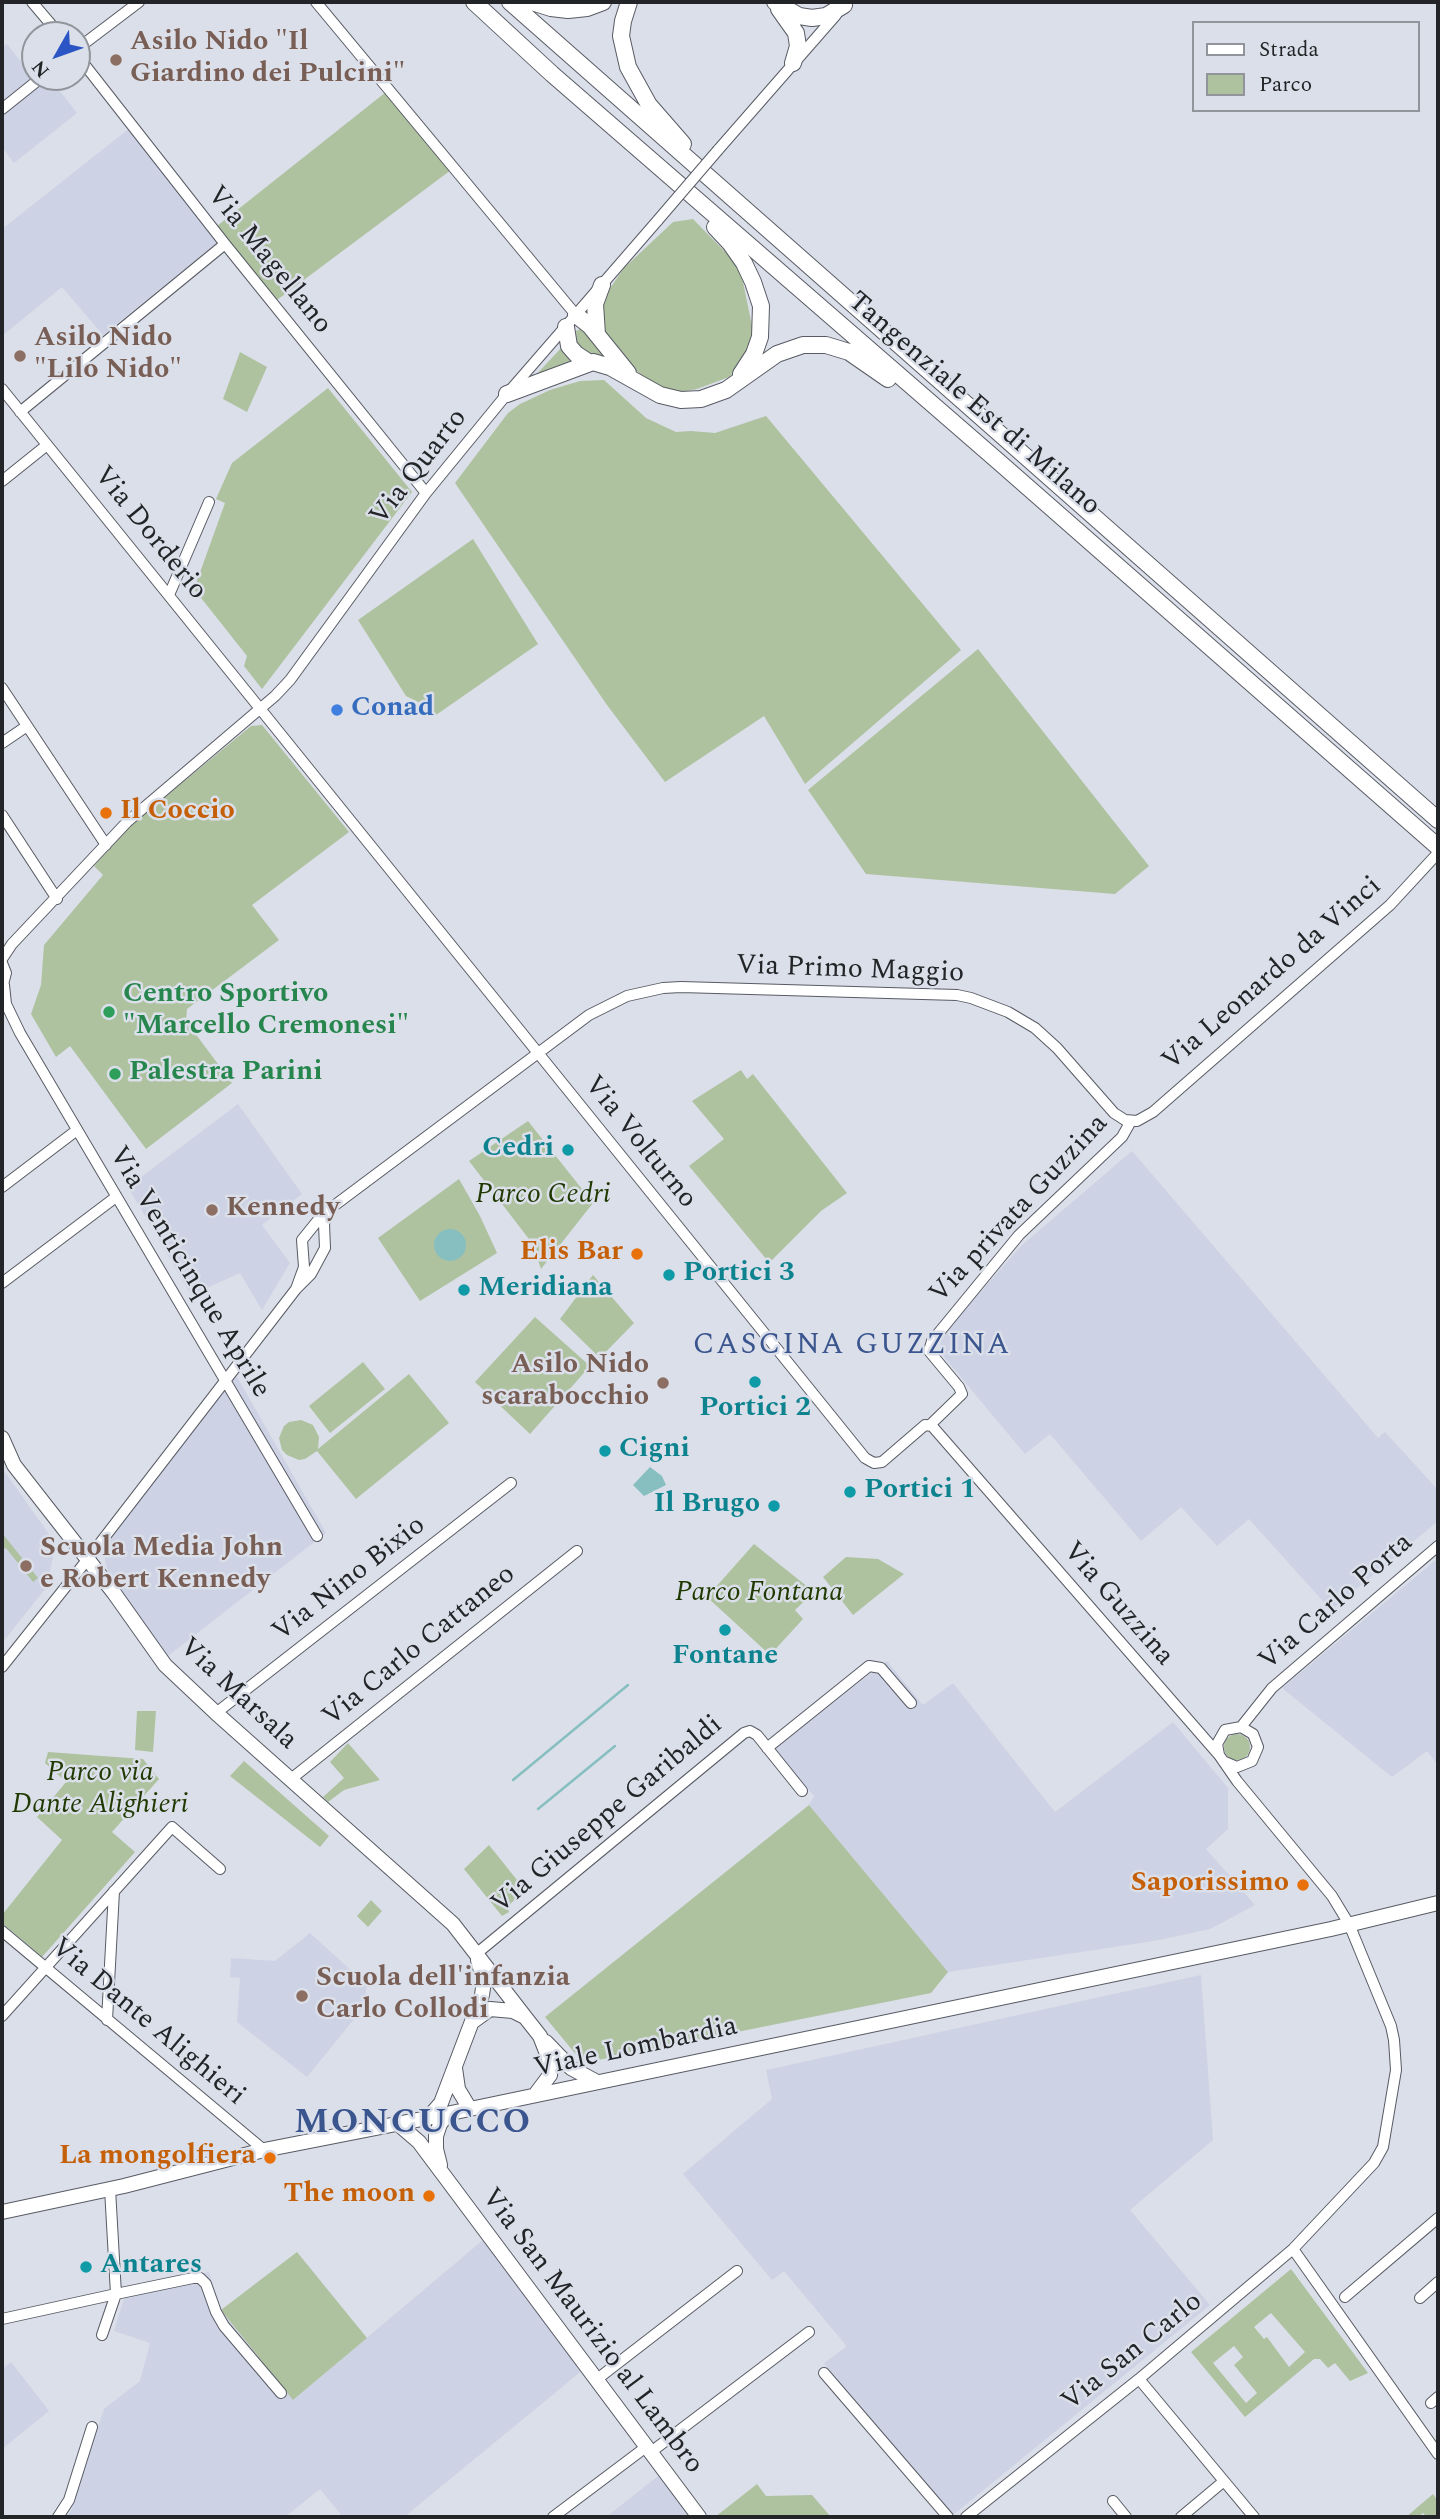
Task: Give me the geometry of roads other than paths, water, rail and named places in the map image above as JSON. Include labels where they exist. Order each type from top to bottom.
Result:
[{"type":"highway","name":"Tangenziale Est di Milano","points":[[474,2],[552,74],[1438,847]]},
{"type":"highway","name":"Tangenziale Est di Milano","points":[[510,2],[1438,820]]},
{"type":"highway","points":[[532,2],[568,10],[583,9],[603,2]]},
{"type":"highway","points":[[629,2],[622,21],[621,36],[632,77],[652,109],[715,184]]},
{"type":"highway","points":[[774,2],[797,23],[811,24],[816,37]]},
{"type":"highway","points":[[797,23],[821,18],[846,4]]},
{"type":"highway","points":[[793,63],[798,46],[797,23]]},
{"type":"highway","points":[[552,74],[718,231],[744,263],[760,302],[762,328],[752,357],[729,387]]},
{"type":"highway","points":[[600,339],[595,326],[594,308],[602,285]]},
{"type":"highway","points":[[637,383],[590,326],[571,321],[569,346],[576,354],[588,362],[605,364],[637,383],[660,395],[681,400],[708,397],[729,387],[789,348],[807,345],[838,348],[863,360],[931,414],[999,462]]},
{"type":"highway","points":[[507,394],[588,362]]},
{"type":"main road","name":"Via Marsala","points":[[2,1438],[14,1465],[165,1665],[453,1924],[540,2036],[571,2068],[597,2082]]},
{"type":"main road","name":"Viale Lombardia","points":[[2,2213],[264,2150],[1282,1939],[1438,1903]]},
{"type":"main road","name":"Via Marsala","points":[[427,2118],[441,2103],[484,1989],[476,1954]]},
{"type":"main road","points":[[470,2025],[490,2009],[502,2008],[525,2017]]},
{"type":"main road","name":"Via Marsala","points":[[535,2095],[550,2075],[551,2064],[540,2036]]},
{"type":"main road","points":[[454,2063],[458,2089],[470,2109]]},
{"type":"main road","points":[[436,2136],[440,2124],[448,2114]]},
{"type":"main road","points":[[419,2142],[421,2129],[427,2118]]},
{"type":"main road","name":"Via San Maurizio al Lambro","points":[[427,2118],[436,2136],[438,2160],[444,2176]]},
{"type":"main road","name":"Via San Maurizio al Lambro","points":[[397,2123],[419,2142],[699,2517]]},
{"type":"street","points":[[32,2],[48,21]]},
{"type":"street","points":[[91,38],[139,2]]},
{"type":"street","points":[[316,2],[571,321]]},
{"type":"street","name":"Via Quarto","points":[[2,951],[57,899],[151,800],[290,680],[426,493],[507,394],[846,4]]},
{"type":"street","name":"Via Magellano","points":[[91,73],[426,493]]},
{"type":"street","points":[[2,109],[24,91]]},
{"type":"street","points":[[20,412],[225,244]]},
{"type":"street","name":"Via Dorderio","points":[[2,389],[260,708]]},
{"type":"street","points":[[2,481],[47,445]]},
{"type":"street","points":[[169,595],[209,502]]},
{"type":"street","points":[[2,688],[106,845]]},
{"type":"street","name":"Via Volturno","points":[[260,708],[865,1458],[874,1463],[882,1462],[925,1425],[930,1425]]},
{"type":"street","points":[[2,743],[27,726]]},
{"type":"street","points":[[2,815],[57,899]]},
{"type":"street","name":"Via Leonardo da Vinci","points":[[1131,1121],[1140,1120],[1153,1112],[1390,905],[1438,853]]},
{"type":"street","name":"Via Quarto","points":[[2,961],[12,944]]},
{"type":"street","name":"Via Venticinque Aprile","points":[[2,961],[6,973],[3,987],[6,1003],[20,1033],[317,1536]]},
{"type":"street","name":"Via Primo Maggio","points":[[307,1233],[330,1208],[603,1006],[627,996],[663,988],[957,995],[986,1002],[1035,1028],[1057,1048],[1110,1110],[1131,1121]]},
{"type":"street","name":"Via Venticinque Aprile","points":[[2,1013],[20,1033]]},
{"type":"street","name":"Via privata Guzzina","points":[[930,1425],[962,1394],[929,1351],[932,1341],[1019,1235],[1122,1137],[1131,1121]]},
{"type":"street","points":[[2,1188],[77,1130]]},
{"type":"street","points":[[2,1283],[116,1197]]},
{"type":"street","points":[[2,1667],[88,1560],[296,1289],[311,1274],[324,1245],[325,1218],[330,1208]]},
{"type":"street","points":[[296,1289],[303,1275],[302,1240],[307,1233],[318,1232],[324,1245]]},
{"type":"street","points":[[303,1249],[313,1255],[324,1245]]},
{"type":"street","name":"Via Guzzina","points":[[930,1425],[1221,1758],[1247,1794],[1332,1896],[1349,1924],[1391,2026],[1396,2070],[1383,2147],[1374,2163],[1323,2217]]},
{"type":"street","name":"Via Nino Bixio","points":[[216,1713],[511,1483]]},
{"type":"street","name":"Via Carlo Porta","points":[[1241,1727],[1266,1695],[1438,1548]]},
{"type":"street","name":"Via Carlo Cattaneo","points":[[291,1779],[577,1551]]},
{"type":"street","name":"Via Giuseppe Garibaldi","points":[[767,1748],[869,1666],[881,1668],[911,1703]]},
{"type":"street","name":"Via Carlo Porta","points":[[1255,1737],[1256,1718],[1266,1695]]},
{"type":"street","points":[[1245,1766],[1237,1767],[1221,1758],[1218,1740],[1226,1730],[1241,1727],[1255,1737],[1258,1747],[1256,1755],[1245,1766],[1241,1779],[1247,1794]]},
{"type":"street","name":"Via Giuseppe Garibaldi","points":[[476,1954],[747,1732],[752,1732],[767,1748],[802,1791]]},
{"type":"street","name":"Via Guzzina","points":[[1198,1733],[1218,1740]]},
{"type":"street","points":[[2,2016],[172,1827],[220,1869]]},
{"type":"street","points":[[107,2020],[114,1891]]},
{"type":"street","name":"Via Dante Alighieri","points":[[2,1931],[264,2150]]},
{"type":"street","points":[[102,2334],[116,2294],[110,2189]]},
{"type":"street","name":"Via San Carlo","points":[[966,2517],[1139,2379],[1293,2249],[1323,2217]]},
{"type":"street","points":[[1345,2297],[1438,2218]]},
{"type":"street","points":[[1293,2249],[1438,2454]]},
{"type":"street","points":[[596,2380],[737,2271]]},
{"type":"street","points":[[2,2319],[193,2278],[203,2280],[221,2322],[281,2393]]},
{"type":"street","points":[[1420,2298],[1438,2282]]},
{"type":"street","points":[[553,2517],[809,2332]]},
{"type":"street","points":[[824,2373],[948,2517]]},
{"type":"street","points":[[1139,2379],[1254,2517]]},
{"type":"street","points":[[58,2517],[69,2500],[92,2427]]},
{"type":"street","points":[[1181,2517],[1224,2481]]},
{"type":"street","points":[[1113,2501],[1126,2517]]},
{"type":"waterway","points":[[513,1780],[628,1685]]},
{"type":"waterway","points":[[538,1809],[615,1746]]},
{"type":"place","name":"Asilo Nido \"Il Giardino dei Pulcini\"","points":[[116,60]]},
{"type":"place","name":"Asilo Nido \"Lilo Nido\"","points":[[20,356]]},
{"type":"place","name":"Conad","points":[[337,710]]},
{"type":"place","name":"Il Coccio","points":[[106,813]]},
{"type":"place","name":"Centro Sportivo \"Marcello Cremonesi\"","points":[[109,1012]]},
{"type":"place","name":"Palestra Parini","points":[[115,1074]]},
{"type":"place","name":"Cedri","points":[[568,1150]]},
{"type":"place","name":"Kennedy","points":[[212,1210]]},
{"type":"place","name":"Elis Bar","points":[[637,1254]]},
{"type":"place","name":"Portici 3","points":[[669,1275]]},
{"type":"place","name":"Meridiana","points":[[464,1290]]},
{"type":"place","name":"Portici 2","points":[[755,1382]]},
{"type":"place","name":"Asilo Nido scarabocchio","points":[[663,1383]]},
{"type":"place","name":"Cigni","points":[[605,1451]]},
{"type":"place","name":"Portici 1","points":[[850,1492]]},
{"type":"place","name":"Il Brugo","points":[[774,1506]]},
{"type":"place","name":"Scuola Media John e Robert Kennedy","points":[[26,1566]]},
{"type":"place","name":"Fontane","points":[[725,1630]]},
{"type":"place","name":"Saporissimo","points":[[1303,1885]]},
{"type":"place","name":"Scuola dell'infanzia Carlo Collodi","points":[[302,1996]]},
{"type":"place","name":"La mongolfiera","points":[[270,2158]]},
{"type":"place","name":"The moon","points":[[429,2196]]},
{"type":"place","name":"Antares","points":[[86,2267]]},
{"type":"district","name":"CASCINA GUZZINA","points":[[852,1347]]},
{"type":"district","name":"MONCUCCO","points":[[413,2125]]},
{"type":"park label","name":"Parco Cedri","points":[[543,1197]]},
{"type":"park label","name":"Parco Fontana","points":[[759,1595]]},
{"type":"park label","name":"Parco via Dante Alighieri","points":[[100,1791]]}]
